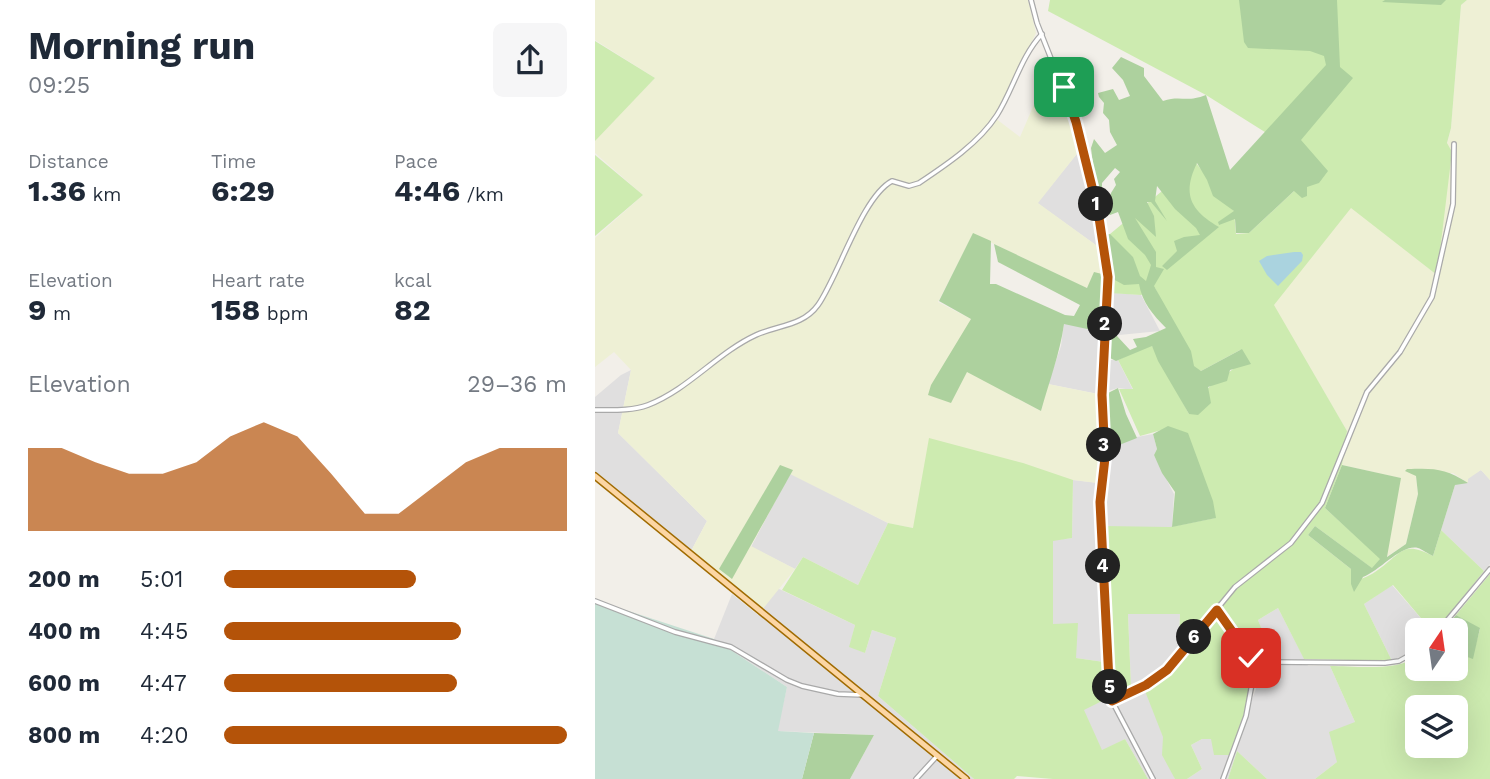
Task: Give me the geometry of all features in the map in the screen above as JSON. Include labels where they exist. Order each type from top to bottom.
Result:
[{"type":"main road","points":[[595,476],[966,779]]},
{"type":"street","points":[[1031,0],[1076,122],[1105,251],[1108,277],[1102,395],[1105,458],[1100,502],[1109,681],[1112,701],[1153,779]]},
{"type":"street","points":[[595,410],[628,410],[650,404],[687,383],[750,338],[791,324],[814,311],[879,192],[892,181],[909,186],[919,184],[981,134],[997,114],[1031,48],[1042,34]]},
{"type":"street","points":[[1112,701],[1146,685],[1167,670],[1240,582],[1291,543],[1322,503],[1367,392],[1400,352],[1430,303],[1453,204],[1454,144]]},
{"type":"street","points":[[1449,618],[1490,569]]},
{"type":"street","points":[[595,601],[675,632],[731,648],[780,677],[802,686],[838,694],[863,695]]},
{"type":"street","points":[[1217,610],[1256,662],[1247,716],[1223,779]]},
{"type":"street","points":[[1256,662],[1385,663],[1405,657]]},
{"type":"street","points":[[916,779],[937,756]]},
{"type":"shaded area","points":[[1080,150],[1094,207],[1100,248],[1037,203]]},
{"type":"shaded area","points":[[1102,292],[1141,295],[1160,331],[1109,336],[1110,360],[1118,360],[1133,390],[1118,388],[1098,394],[1048,384],[1061,346],[1064,323],[1101,332]]},
{"type":"shaded area","points":[[631,370],[618,433],[707,521],[691,551],[595,472],[595,397]]},
{"type":"shaded area","points":[[1153,434],[1157,449],[1154,455],[1174,494],[1172,527],[1104,527],[1104,662],[1076,658],[1053,624],[1053,540],[1072,538],[1073,480],[1100,483],[1109,449],[1137,437]]},
{"type":"shaded area","points":[[1481,470],[1490,480],[1490,564],[1484,571],[1441,530],[1455,485]]},
{"type":"shaded area","points":[[790,473],[888,523],[858,585],[803,557],[795,569],[751,547]]},
{"type":"shaded area","points":[[1392,585],[1421,618],[1405,618],[1405,655],[1392,661],[1364,604]]},
{"type":"shaded area","points":[[777,588],[855,625],[850,646],[865,653],[872,630],[896,638],[878,696],[974,779],[850,779],[874,735],[777,731],[787,687],[714,639],[732,594],[758,615]]},
{"type":"shaded area","points":[[1278,608],[1308,666],[1330,666],[1355,722],[1337,762],[1315,779],[1267,779],[1237,751],[1228,779],[1187,779],[1202,769],[1191,745],[1202,739],[1211,739],[1230,755],[1256,689],[1258,665],[1273,658],[1258,620]]},
{"type":"shaded area","points":[[1180,613],[1178,661],[1165,678],[1164,738],[1175,779],[1148,779],[1125,739],[1102,751],[1083,709],[1131,687],[1128,614]]},
{"type":"green space","points":[[595,0],[1028,0],[1036,33],[995,118],[1020,137],[1051,65],[1080,150],[1038,203],[1100,248],[1102,274],[1086,288],[973,234],[938,302],[971,319],[951,402],[967,371],[1041,411],[1048,384],[1098,394],[1102,467],[1097,483],[1073,480],[913,528],[888,523],[790,474],[751,546],[795,569],[762,610],[691,551],[707,521],[618,433],[631,370],[614,352],[595,367],[595,238],[643,195],[595,153],[595,139],[655,78],[595,40]]},
{"type":"green space","points":[[1050,0],[1467,0],[1461,5],[1451,128],[1447,143],[1452,152],[1437,275],[1351,208],[1274,305],[1347,431],[1342,465],[1325,508],[1381,559],[1373,569],[1315,526],[1308,535],[1351,569],[1351,584],[1372,574],[1407,549],[1433,556],[1441,530],[1484,571],[1447,618],[1421,618],[1393,585],[1364,604],[1392,661],[1304,659],[1278,608],[1258,620],[1274,659],[1256,666],[1246,713],[1229,755],[1214,755],[1211,739],[1202,739],[1191,745],[1202,769],[1187,779],[1175,779],[1162,755],[1163,737],[1145,691],[1167,675],[1177,660],[1180,614],[1128,614],[1131,687],[1113,696],[1104,526],[1170,527],[1215,518],[1169,428],[1140,436],[1119,389],[1133,389],[1118,360],[1151,344],[1189,414],[1208,388],[1245,360],[1240,350],[1201,371],[1194,368],[1155,288],[1141,295],[1109,293],[1105,236],[1196,163],[1234,211],[1236,234],[1249,233],[1294,191],[1327,171],[1206,95],[1048,11]]},
{"type":"green space","points":[[1239,0],[1337,0],[1340,67],[1353,78],[1301,140],[1328,171],[1319,183],[1307,187],[1307,196],[1302,198],[1294,191],[1249,233],[1236,233],[1235,219],[1219,225],[1218,222],[1234,211],[1213,196],[1197,163],[1190,184],[1191,200],[1201,214],[1219,227],[1167,270],[1162,266],[1177,251],[1174,241],[1200,235],[1196,228],[1175,209],[1157,186],[1155,201],[1167,221],[1151,202],[1147,202],[1154,216],[1156,237],[1135,218],[1156,252],[1156,267],[1164,269],[1154,286],[1191,351],[1194,366],[1201,371],[1242,349],[1251,364],[1230,370],[1227,381],[1208,387],[1211,403],[1198,415],[1189,414],[1152,346],[1116,361],[1110,358],[1109,335],[1117,336],[1130,350],[1137,347],[1133,339],[1146,337],[1166,328],[1149,308],[1139,284],[1124,285],[1113,279],[1106,235],[1110,234],[1133,257],[1140,276],[1146,281],[1151,265],[1145,255],[1128,239],[1118,212],[1110,215],[1106,212],[1116,185],[1114,179],[1120,172],[1115,168],[1102,183],[1102,188],[1096,188],[1091,148],[1094,139],[1105,153],[1117,145],[1110,132],[1109,120],[1103,113],[1104,103],[1098,93],[1113,89],[1119,100],[1130,96],[1123,80],[1112,68],[1121,57],[1144,68],[1144,76],[1163,101],[1206,95],[1230,170],[1326,65],[1324,56],[1310,51],[1248,48],[1244,42]]},
{"type":"green space","points":[[1446,0],[1441,5],[1382,2]]},
{"type":"green space","points":[[1467,0],[1490,0],[1490,480],[1481,470],[1468,479],[1468,483],[1453,473],[1416,476],[1418,494],[1406,544],[1386,557],[1400,478],[1342,465],[1347,431],[1273,305],[1351,207],[1436,274],[1461,5]]},
{"type":"green space","points":[[595,41],[655,78],[595,141]]},
{"type":"green space","points":[[595,155],[643,195],[595,236]]},
{"type":"green space","points":[[973,233],[991,241],[990,284],[996,284],[1065,315],[1074,316],[1080,305],[998,262],[994,244],[1087,288],[1094,272],[1102,274],[1101,332],[1064,324],[1041,411],[967,372],[951,403],[928,395],[931,385],[971,319],[939,301]]},
{"type":"green space","points":[[1118,388],[1137,438],[1109,449],[1106,394]]},
{"type":"green space","points":[[1168,426],[1188,433],[1213,501],[1216,518],[1172,527],[1175,492],[1154,455],[1157,449],[1153,434]]},
{"type":"green space","points":[[929,438],[1023,463],[1073,480],[1072,538],[1053,541],[1053,624],[1078,623],[1076,658],[1104,662],[1108,698],[1084,710],[1102,750],[1125,739],[1148,779],[1053,779],[1017,776],[1014,779],[974,779],[878,696],[896,638],[872,630],[865,653],[849,647],[855,625],[782,590],[803,557],[858,585],[888,523],[913,528]]},
{"type":"green space","points":[[780,465],[793,470],[732,579],[719,569]]},
{"type":"green space","points":[[1342,465],[1401,478],[1387,557],[1406,544],[1418,494],[1416,476],[1405,471],[1407,469],[1439,470],[1468,483],[1455,485],[1433,556],[1418,548],[1405,550],[1363,577],[1354,592],[1351,569],[1308,535],[1315,526],[1372,568],[1380,559],[1325,508]]},
{"type":"green space","points":[[1490,574],[1490,779],[1315,779],[1337,762],[1329,732],[1355,722],[1330,666],[1388,666],[1405,662],[1405,681],[1468,681],[1468,657],[1472,658],[1480,629],[1468,622],[1468,618],[1456,615]]},
{"type":"green space","points":[[595,600],[714,639],[787,687],[778,731],[814,733],[802,779],[595,779]]},
{"type":"green space","points":[[1468,622],[1480,628],[1473,659],[1468,657]]},
{"type":"green space","points":[[814,733],[874,735],[850,779],[802,779]]},
{"type":"green space","points":[[1237,751],[1267,779],[1228,779]]},
{"type":"water","points":[[1301,252],[1302,261],[1278,286],[1267,275],[1259,261],[1267,256]]},
{"type":"route","points":[[1064,87],[1076,122],[1098,211],[1108,277],[1102,395],[1105,458],[1100,502],[1112,701],[1146,685],[1167,670],[1217,610],[1251,658]]}]
